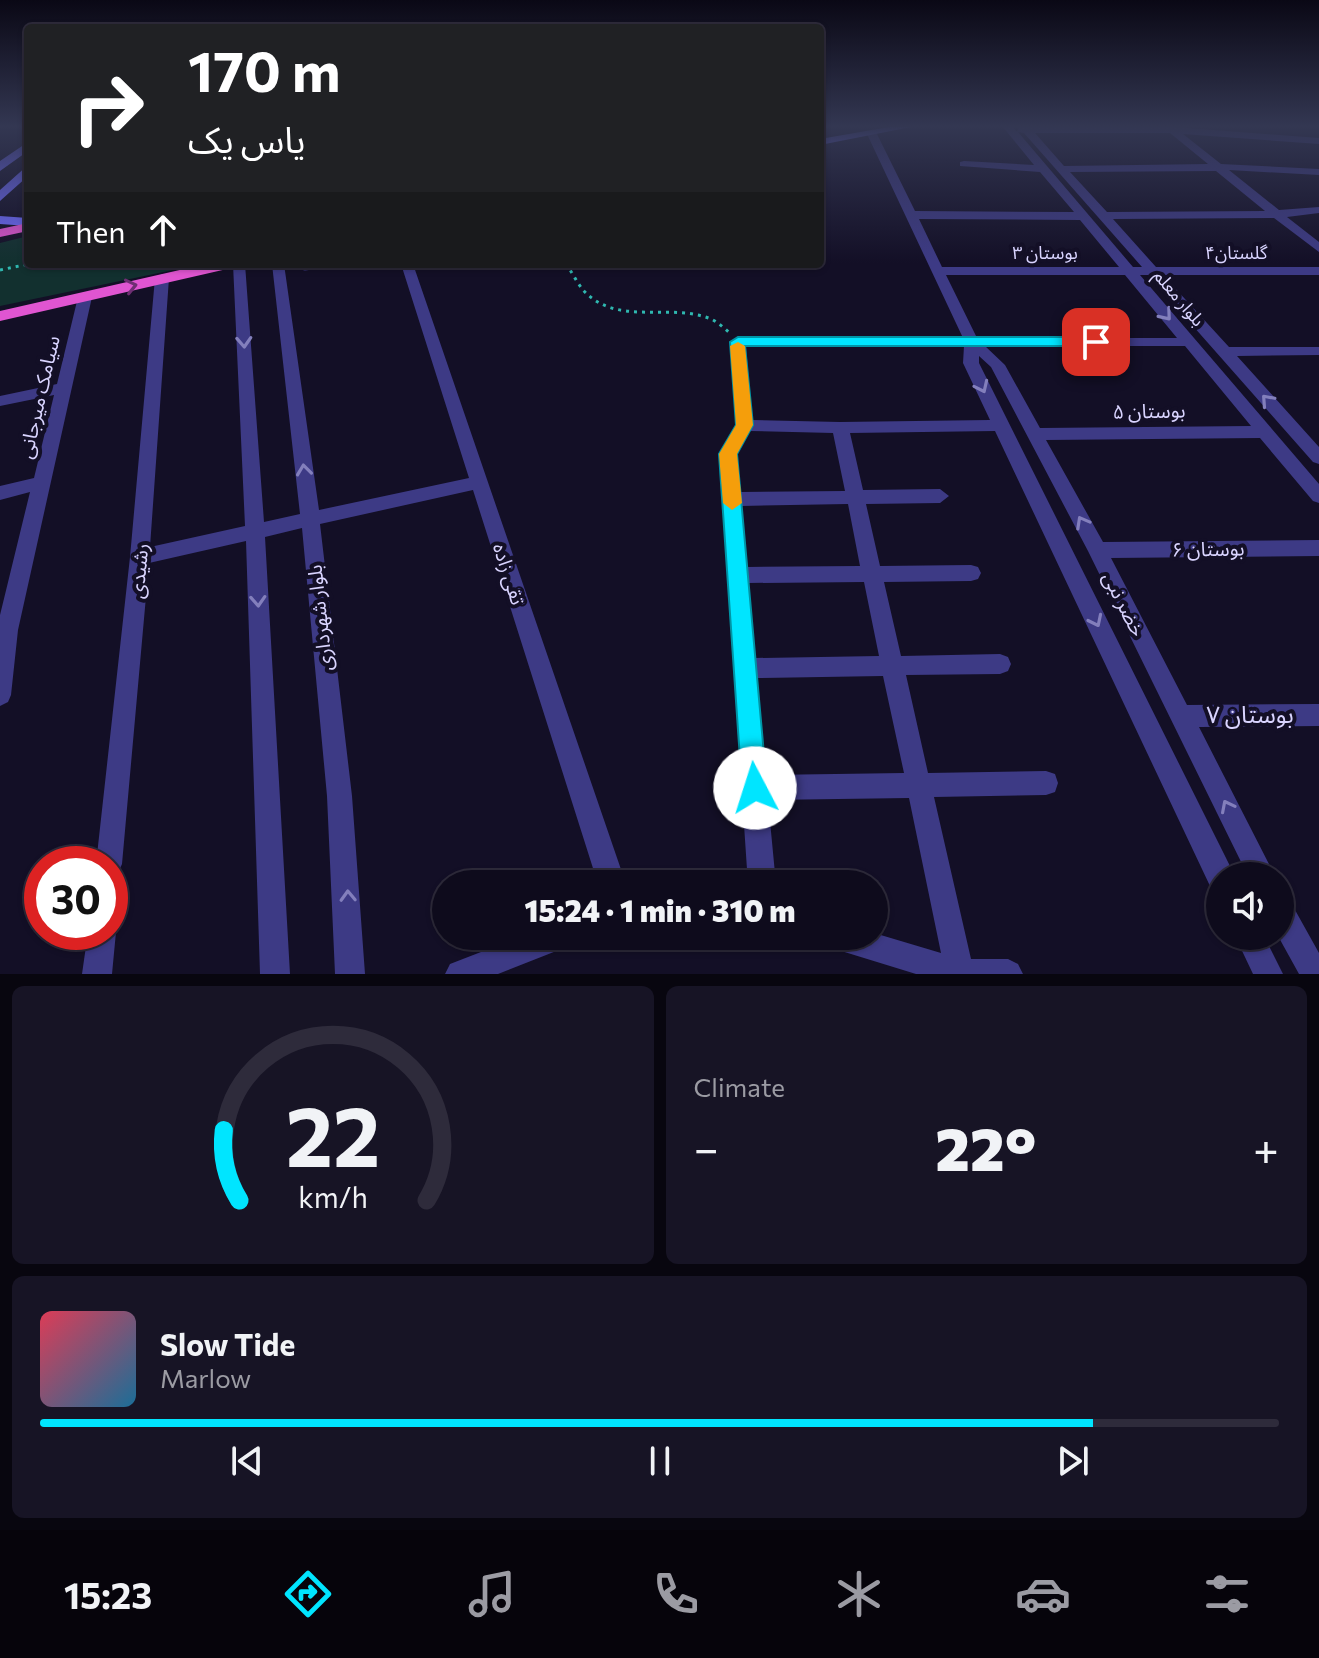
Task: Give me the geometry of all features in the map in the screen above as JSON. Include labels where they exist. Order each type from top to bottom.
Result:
[{"type":"highway","points":[[0,233],[24,226]]},
{"type":"highway","points":[[0,316],[208,268]]},
{"type":"main road","points":[[0,197],[24,173]]},
{"type":"main road","points":[[0,220],[24,224]]},
{"type":"street","name":"خضر نبی","points":[[891,172],[972,342],[997,365],[1097,550],[1255,862]]},
{"type":"street","name":"بلوار معلم","points":[[1047,172],[1319,496]]},
{"type":"street","name":"بلوار معلم","points":[[1065,172],[1224,352],[1316,450]]},
{"type":"street","points":[[1226,172],[1319,248]]},
{"type":"street","points":[[1103,216],[1277,214],[1319,210]]},
{"type":"street","points":[[911,215],[1083,216]]},
{"type":"street","points":[[239,268],[255,531],[275,974]]},
{"type":"street","name":"بلوار شهرداری","points":[[278,268],[310,521],[347,877],[350,974]]},
{"type":"street","name":"تقی زاده","points":[[408,268],[607,870]]},
{"type":"street","name":"بوستان ۳","points":[[938,271],[1153,271]]},
{"type":"street","name":"گلستان۴","points":[[1153,271],[1319,271]]},
{"type":"street","name":"رشیدی","points":[[111,846],[140,557],[162,278]]},
{"type":"street","name":"سیامک میرجانی","points":[[0,695],[3,631],[85,297]]},
{"type":"street","points":[[761,870],[728,454],[744,425],[738,342],[1189,342]]},
{"type":"street","name":"خضر نبی","points":[[972,342],[971,363],[1213,862]]},
{"type":"street","points":[[1224,352],[1319,351]]},
{"type":"street","points":[[0,401],[63,388]]},
{"type":"street","points":[[744,425],[840,428],[1000,425]]},
{"type":"street","points":[[840,428],[960,973]]},
{"type":"street","name":"بوستان ۵","points":[[1034,434],[1265,432]]},
{"type":"street","points":[[140,557],[479,482]]},
{"type":"street","points":[[0,493],[41,483]]},
{"type":"street","points":[[732,499],[940,496]]},
{"type":"street","name":"بوستان ۶","points":[[1097,550],[1319,548]]},
{"type":"street","points":[[738,575],[971,573]]},
{"type":"street","points":[[745,668],[1000,664]]},
{"type":"street","name":"بوستان ۷","points":[[1181,716],[1319,715]]},
{"type":"street","points":[[755,788],[1046,783]]},
{"type":"street","points":[[1294,933],[1313,963]]},
{"type":"street","points":[[97,974],[100,950]]},
{"type":"street","points":[[460,974],[523,950]]},
{"type":"street","points":[[884,950],[960,973],[1008,974]]},
{"type":"street","points":[[1256,950],[1268,974]]},
{"type":"path","points":[[0,270],[24,265]]},
{"type":"path","points":[[568,268],[576,286],[601,306],[626,312],[690,314],[720,321],[738,342]]},
{"type":"green space","points":[[24,237],[24,268],[178,269],[0,306],[0,243]]},
{"type":"slow traffic","points":[[732,503],[728,454],[744,425],[738,346]]},
{"type":"route","points":[[755,788],[728,454],[744,425],[738,342],[1096,342]]}]
